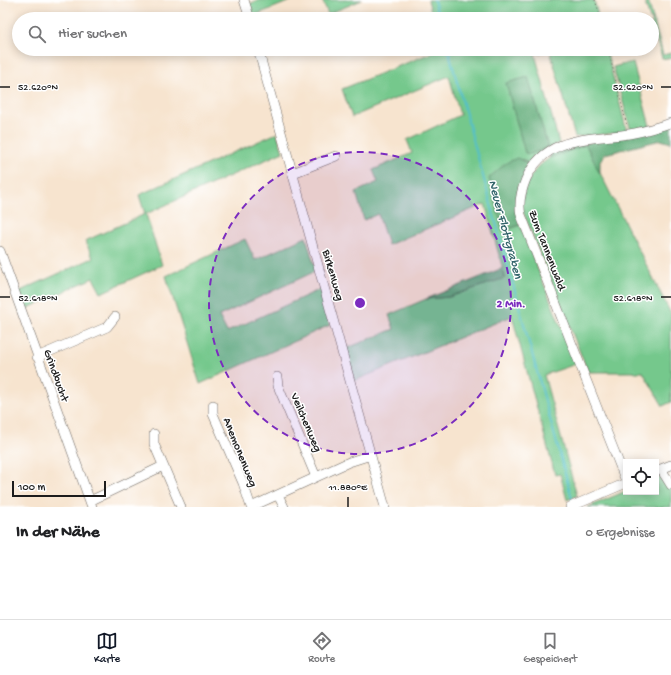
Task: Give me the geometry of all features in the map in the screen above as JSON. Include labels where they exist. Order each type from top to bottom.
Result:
[{"type":"street","points":[[244,0],[248,12]]},
{"type":"street","name":"Birkenweg","points":[[260,56],[385,507]]},
{"type":"street","name":"Zum Tannenwald","points":[[623,474],[521,214],[519,203],[522,189],[535,162],[545,152],[565,143],[629,134],[671,123]]},
{"type":"street","points":[[293,173],[336,156]]},
{"type":"street","name":"Grindbucht","points":[[0,251],[91,504]]},
{"type":"street","points":[[37,357],[107,327],[115,317]]},
{"type":"street","name":"Veilchenweg","points":[[277,377],[278,386],[316,477]]},
{"type":"street","name":"Anemonenweg","points":[[213,405],[213,414],[243,483],[251,507]]},
{"type":"street","points":[[154,434],[154,444],[181,507]]},
{"type":"street","points":[[251,507],[349,462],[371,455]]},
{"type":"street","points":[[671,465],[659,470],[671,485]]},
{"type":"street","points":[[91,504],[164,466]]},
{"type":"street","points":[[574,505],[623,483]]},
{"type":"street","points":[[278,495],[284,507]]},
{"type":"path","points":[[595,0],[599,12]]},
{"type":"path","points":[[610,56],[629,134]]},
{"type":"green space","points":[[260,0],[293,0],[263,12],[252,12],[249,4]]},
{"type":"green space","points":[[322,0],[362,0],[333,12],[327,12]]},
{"type":"green space","points":[[428,0],[594,0],[597,12],[431,12]]},
{"type":"green space","points":[[644,0],[648,0],[651,12],[648,12]]},
{"type":"green space","points":[[659,40],[663,55],[671,53],[671,59],[662,58],[659,48]]},
{"type":"green space","points":[[424,56],[536,56],[559,143],[536,156],[530,164],[522,159],[504,231],[520,225],[576,364],[544,375],[577,496],[567,500],[560,474],[555,475],[512,316],[354,381],[345,349],[394,329],[389,315],[426,299],[449,297],[505,277],[485,204],[388,245],[378,214],[364,220],[356,192],[378,182],[373,170],[412,153],[407,140],[460,115],[449,76],[352,117],[342,89]]},
{"type":"green space","points":[[551,56],[608,56],[627,132],[575,137]]},
{"type":"green space","points":[[633,63],[650,126],[631,131],[613,67]]},
{"type":"green space","points":[[528,77],[548,147],[531,154],[525,153],[506,83]]},
{"type":"green space","points":[[671,125],[671,143],[661,140],[605,154],[600,161],[600,174],[586,145],[549,158],[553,150]]},
{"type":"green space","points":[[277,133],[283,152],[146,214],[162,265],[101,293],[93,278],[24,310],[18,292],[93,258],[85,241],[145,214],[139,195]]},
{"type":"green space","points":[[586,145],[671,314],[671,402],[663,406],[643,372],[588,372],[521,207],[528,182],[534,172],[542,164],[561,152]]},
{"type":"green space","points":[[517,158],[530,164],[517,211],[520,225],[503,231],[489,178],[506,163]]},
{"type":"green space","points":[[306,237],[316,271],[219,316],[227,332],[321,289],[330,325],[200,384],[166,276],[245,239],[255,260]]},
{"type":"green space","points":[[503,268],[505,278],[449,297],[426,299]]},
{"type":"green space","points":[[661,477],[671,489],[671,507],[588,507],[623,492],[623,495],[659,495],[659,478]]},
{"type":"waterway","name":"Neuer Flottgraben","points":[[434,0],[437,12]]},
{"type":"waterway","name":"Neuer Flottgraben","points":[[450,56],[573,502]]}]
